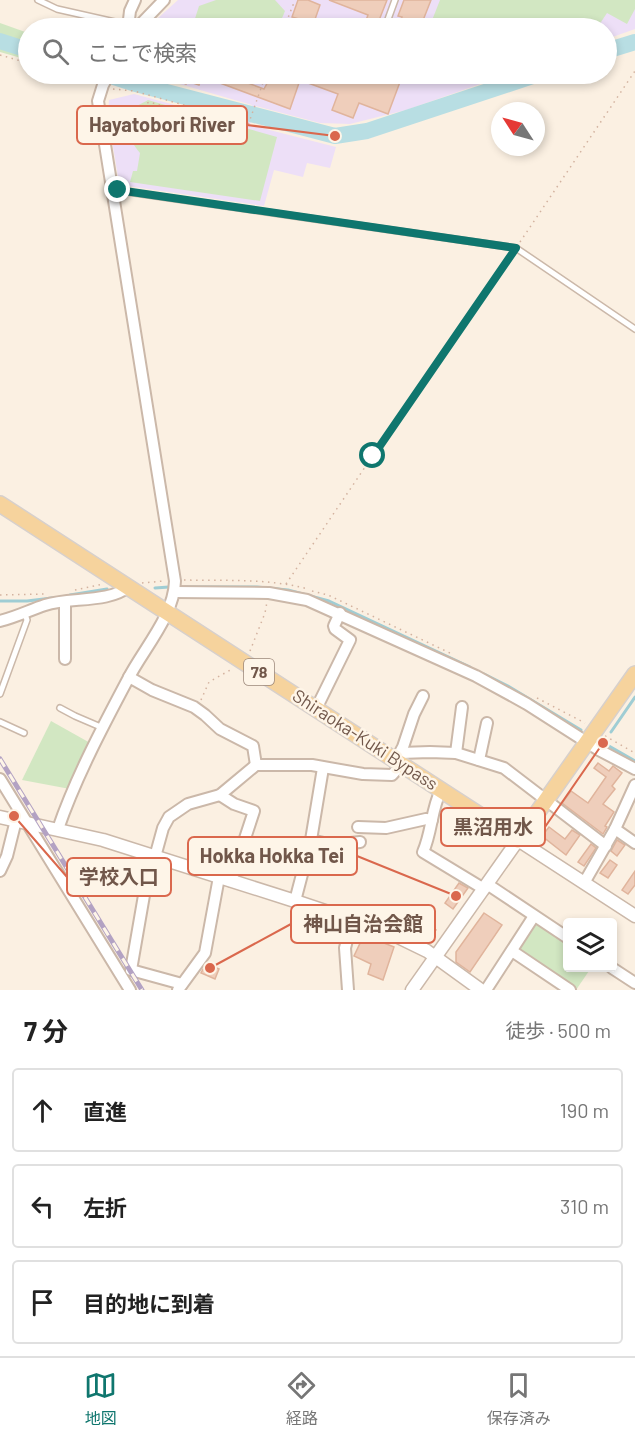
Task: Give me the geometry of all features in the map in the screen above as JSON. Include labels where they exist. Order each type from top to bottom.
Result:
[{"type":"main road","name":"Shiraoka-Kuki Bypass","points":[[0,504],[134,586],[166,612],[316,709],[399,759],[441,790],[518,840]]},
{"type":"main road","points":[[518,840],[635,674]]},
{"type":"street","points":[[132,18],[135,0]]},
{"type":"street","points":[[142,18],[164,0]]},
{"type":"street","points":[[58,829],[103,728],[166,612],[175,592],[176,581],[98,101],[104,84]]},
{"type":"street","points":[[0,621],[46,605],[116,594],[134,586]]},
{"type":"street","points":[[175,592],[269,592],[307,600],[476,676],[635,769]]},
{"type":"street","points":[[64,602],[65,659]]},
{"type":"street","points":[[316,709],[350,640],[335,630],[334,626],[340,613]]},
{"type":"street","points":[[129,677],[152,690],[196,709],[219,729],[253,746],[256,765]]},
{"type":"street","points":[[219,877],[205,953],[180,987],[131,970],[153,856],[169,817],[188,804],[220,795],[256,765],[312,765],[363,774],[392,775],[414,714],[423,696]]},
{"type":"street","points":[[456,753],[462,707]]},
{"type":"street","points":[[479,760],[487,723]]},
{"type":"street","points":[[399,759],[430,752],[456,753],[504,768],[606,846]]},
{"type":"street","points":[[295,901],[311,840],[323,768]]},
{"type":"street","points":[[0,779],[21,821],[130,990]]},
{"type":"street","points":[[584,884],[615,830],[635,785]]},
{"type":"street","points":[[441,790],[428,843],[423,852],[486,886],[563,935]]},
{"type":"street","points":[[220,795],[234,804],[254,811],[231,881]]},
{"type":"street","points":[[0,817],[103,840],[352,920],[403,939],[436,957],[484,990],[534,916]]},
{"type":"street","points":[[358,827],[386,828],[432,820]]},
{"type":"street","points":[[0,871],[21,821]]},
{"type":"street","points":[[615,830],[635,843]]},
{"type":"street","points":[[311,840],[332,845],[360,843]]},
{"type":"street","points":[[412,990],[518,840],[635,916]]},
{"type":"street","points":[[348,990],[345,948],[352,920]]},
{"type":"street","points":[[512,951],[570,990]]},
{"type":"street","points":[[617,971],[635,983]]},
{"type":"lane","points":[[38,0],[57,9],[94,18]]},
{"type":"lane","points":[[388,18],[395,0]]},
{"type":"lane","points":[[114,190],[516,248],[635,329]]},
{"type":"lane","points":[[0,694],[27,620],[25,614]]},
{"type":"lane","points":[[60,708],[103,728]]},
{"type":"lane","points":[[0,722],[24,733]]},
{"type":"path","points":[[288,18],[295,0]]},
{"type":"path","points":[[0,55],[18,60]]},
{"type":"path","points":[[286,584],[635,71]]},
{"type":"path","points":[[114,84],[249,123]]},
{"type":"path","points":[[105,107],[128,114],[149,102],[245,129],[262,84]]},
{"type":"path","points":[[134,586],[145,582],[169,581]]},
{"type":"path","points":[[75,590],[106,582]]},
{"type":"path","points":[[196,709],[209,682],[244,662],[262,622],[269,592]]},
{"type":"path","points":[[0,595],[49,593]]},
{"type":"path","points":[[602,734],[635,753]]},
{"type":"shaded area","points":[[178,0],[635,0],[635,29],[617,35],[617,18],[158,18]]},
{"type":"shaded area","points":[[180,84],[480,84],[406,110],[350,124],[320,123],[256,106],[250,125],[336,147],[330,168],[307,163],[303,177],[274,170],[264,206],[119,183],[108,116],[109,100],[134,94],[246,124],[252,105]]},
{"type":"green space","points":[[216,0],[275,0],[285,11],[282,18],[195,18],[199,6]]},
{"type":"green space","points":[[440,0],[635,0],[635,9],[627,24],[607,13],[604,18],[433,18]]},
{"type":"green space","points":[[0,23],[18,29],[18,57],[0,52]]},
{"type":"green space","points":[[148,100],[277,137],[260,201],[130,182],[133,171],[137,171],[140,153],[130,138],[126,126],[127,115]]},
{"type":"green space","points":[[51,721],[92,744],[70,789],[22,780]]},
{"type":"green space","points":[[538,922],[563,938],[563,972],[588,972],[576,990],[518,952]]},
{"type":"building","points":[[298,0],[308,0],[320,5],[315,18],[292,17]]},
{"type":"building","points":[[329,0],[387,0],[380,18],[367,18],[368,15]]},
{"type":"building","points":[[404,0],[431,0],[424,18],[398,16]]},
{"type":"building","points":[[223,84],[250,84],[264,89],[267,84],[299,84],[290,109]]},
{"type":"building","points":[[311,84],[399,84],[388,114],[359,103],[353,118],[332,110],[338,94]]},
{"type":"building","points":[[598,763],[609,771],[613,766],[622,773],[612,786],[615,789],[603,804],[614,812],[603,834],[562,803],[571,791],[588,803],[606,777],[594,768]]},
{"type":"building","points":[[549,827],[565,839],[572,830],[580,835],[566,855],[542,836]]},
{"type":"building","points":[[617,840],[625,845],[617,856],[611,851]]},
{"type":"building","points":[[591,844],[596,848],[584,866],[578,862]]},
{"type":"building","points":[[610,860],[617,865],[608,878],[600,873]]},
{"type":"building","points":[[635,871],[635,885],[628,894],[622,890]]},
{"type":"building","points":[[459,883],[468,888],[453,909],[445,903]]},
{"type":"building","points":[[484,913],[502,925],[470,972],[456,962],[456,952]]},
{"type":"building","points":[[426,923],[436,930],[429,939],[420,932]]},
{"type":"building","points":[[364,935],[394,947],[383,980],[368,974],[371,964],[354,956]]},
{"type":"building","points":[[206,964],[219,969],[215,979],[201,973]]},
{"type":"waterway","points":[[0,41],[18,47]]},
{"type":"waterway","points":[[617,48],[635,42]]},
{"type":"waterway","points":[[136,84],[335,136],[367,131],[509,84]]},
{"type":"waterway","points":[[155,588],[169,587]]},
{"type":"waterway","points":[[185,587],[257,587],[288,590],[329,601],[470,667]]},
{"type":"waterway","points":[[70,595],[107,589]]},
{"type":"waterway","points":[[0,601],[52,598]]},
{"type":"waterway","points":[[484,674],[581,730]]},
{"type":"waterway","points":[[611,732],[635,697]]},
{"type":"waterway","points":[[602,742],[635,761]]},
{"type":"railway","points":[[0,759],[142,990]]},
{"type":"place","name":"Hayatobori River","points":[[335,136]]},
{"type":"place","name":"黒沼用水","points":[[603,743]]},
{"type":"place","name":"学校入口","points":[[14,816]]},
{"type":"place","name":"Hokka Hokka Tei","points":[[456,896]]},
{"type":"place","name":"神山自治会館","points":[[210,968]]},
{"type":"route","points":[[118,190],[516,248],[373,456]]}]
